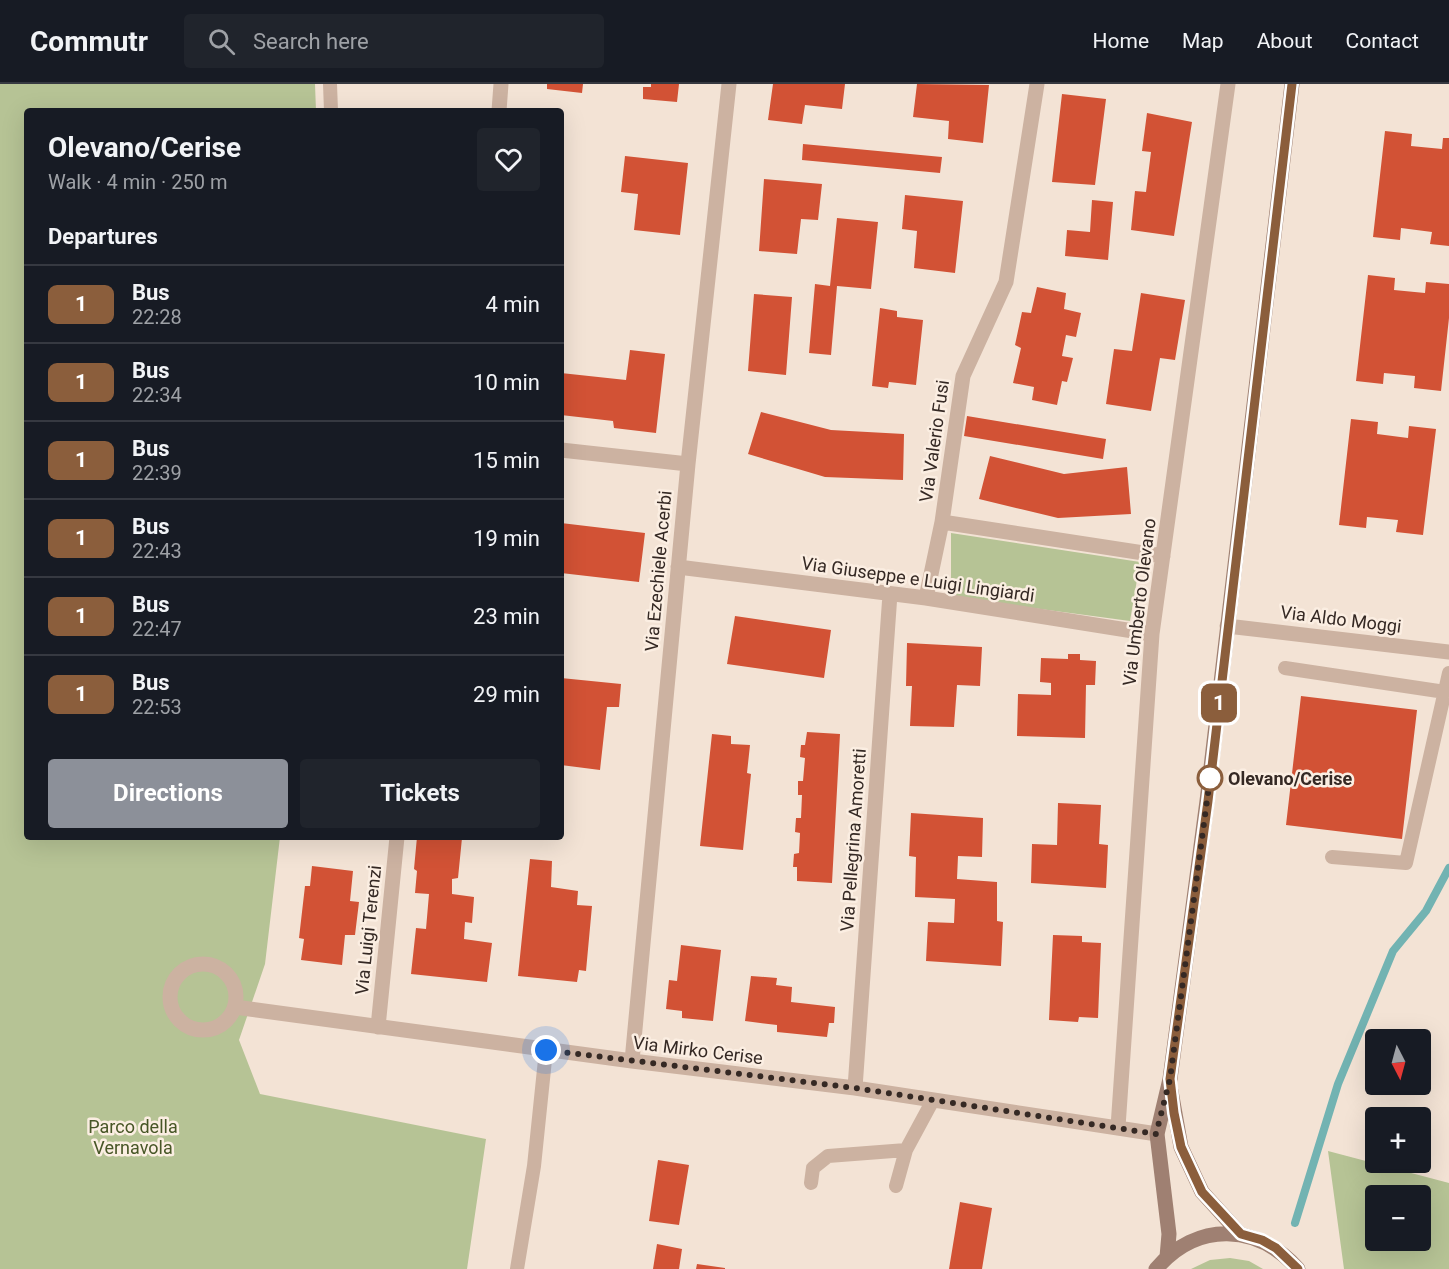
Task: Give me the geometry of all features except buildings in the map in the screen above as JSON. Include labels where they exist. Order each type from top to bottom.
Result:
[{"type":"street","points":[[499,108],[501,84]]},
{"type":"street","name":"Via Ezechiele Acerbi","points":[[632,1062],[688,464],[729,84]]},
{"type":"street","name":"Via Valerio Fusi","points":[[926,598],[942,522],[963,376],[1006,282],[1037,84]]},
{"type":"street","name":"Via Umberto Olevano","points":[[1118,1127],[1152,634],[1228,84]]},
{"type":"street","points":[[1167,1257],[1168,1233],[1156,1134],[1170,1079],[1208,801],[1292,84]]},
{"type":"street","points":[[564,450],[688,464]]},
{"type":"street","points":[[942,522],[1163,556]]},
{"type":"street","name":"Via Giuseppe e Luigi Lingiardi","points":[[678,567],[926,598],[1152,634]]},
{"type":"street","name":"Via Pellegrina Amoretti","points":[[855,1088],[890,594]]},
{"type":"street","name":"Via Aldo Moggi","points":[[1227,626],[1449,652]]},
{"type":"street","name":"Via Luigi Terenzi","points":[[378,1027],[397,840]]},
{"type":"street","points":[[200,964],[221,969],[229,976],[234,986],[235,1007],[223,1024],[205,1031],[195,1030],[178,1020],[172,1012],[170,992],[173,982],[189,967],[200,964]]},
{"type":"street","name":"Via Mirko Cerise","points":[[235,1007],[632,1062],[855,1088],[1156,1134]]},
{"type":"street","points":[[1170,1079],[1181,1147],[1202,1192],[1241,1234]]},
{"type":"street","points":[[1156,1269],[1167,1257],[1186,1243],[1209,1235],[1225,1233],[1241,1234],[1262,1240],[1276,1248],[1298,1269]]},
{"type":"lane","points":[[330,84],[331,108]]},
{"type":"lane","points":[[1285,668],[1445,692]]},
{"type":"lane","points":[[1332,857],[1406,863],[1449,673]]},
{"type":"lane","points":[[517,1269],[534,1166],[546,1050]]},
{"type":"lane","points":[[896,1186],[906,1150],[933,1100]]},
{"type":"lane","points":[[811,1183],[813,1168],[828,1156],[906,1150]]},
{"type":"green space","name":"Parco della Vernavola","points":[[0,84],[315,84],[316,108],[24,108],[24,840],[280,840],[265,964],[239,1040],[260,1094],[486,1139],[467,1269],[0,1269]]},
{"type":"green space","points":[[951,533],[1140,562],[1130,621],[951,597]]},
{"type":"green space","points":[[1328,1151],[1365,1161],[1365,1173],[1411,1173],[1449,1183],[1449,1269],[1344,1269]]},
{"type":"green space","points":[[1230,1258],[1249,1261],[1263,1269],[1191,1269],[1210,1260]]},
{"type":"waterway","points":[[1295,1223],[1338,1084],[1393,951],[1426,911],[1449,868]]},
{"type":"bus line","name":"1","points":[[1292,84],[1208,801],[1170,1079],[1181,1147],[1202,1192],[1241,1234],[1262,1240],[1276,1248],[1298,1269]]},
{"type":"place","name":"Olevano/Cerise","points":[[1210,778]]},
{"type":"route","points":[[546,1050],[855,1088],[1156,1134],[1170,1079],[1210,778]]}]
